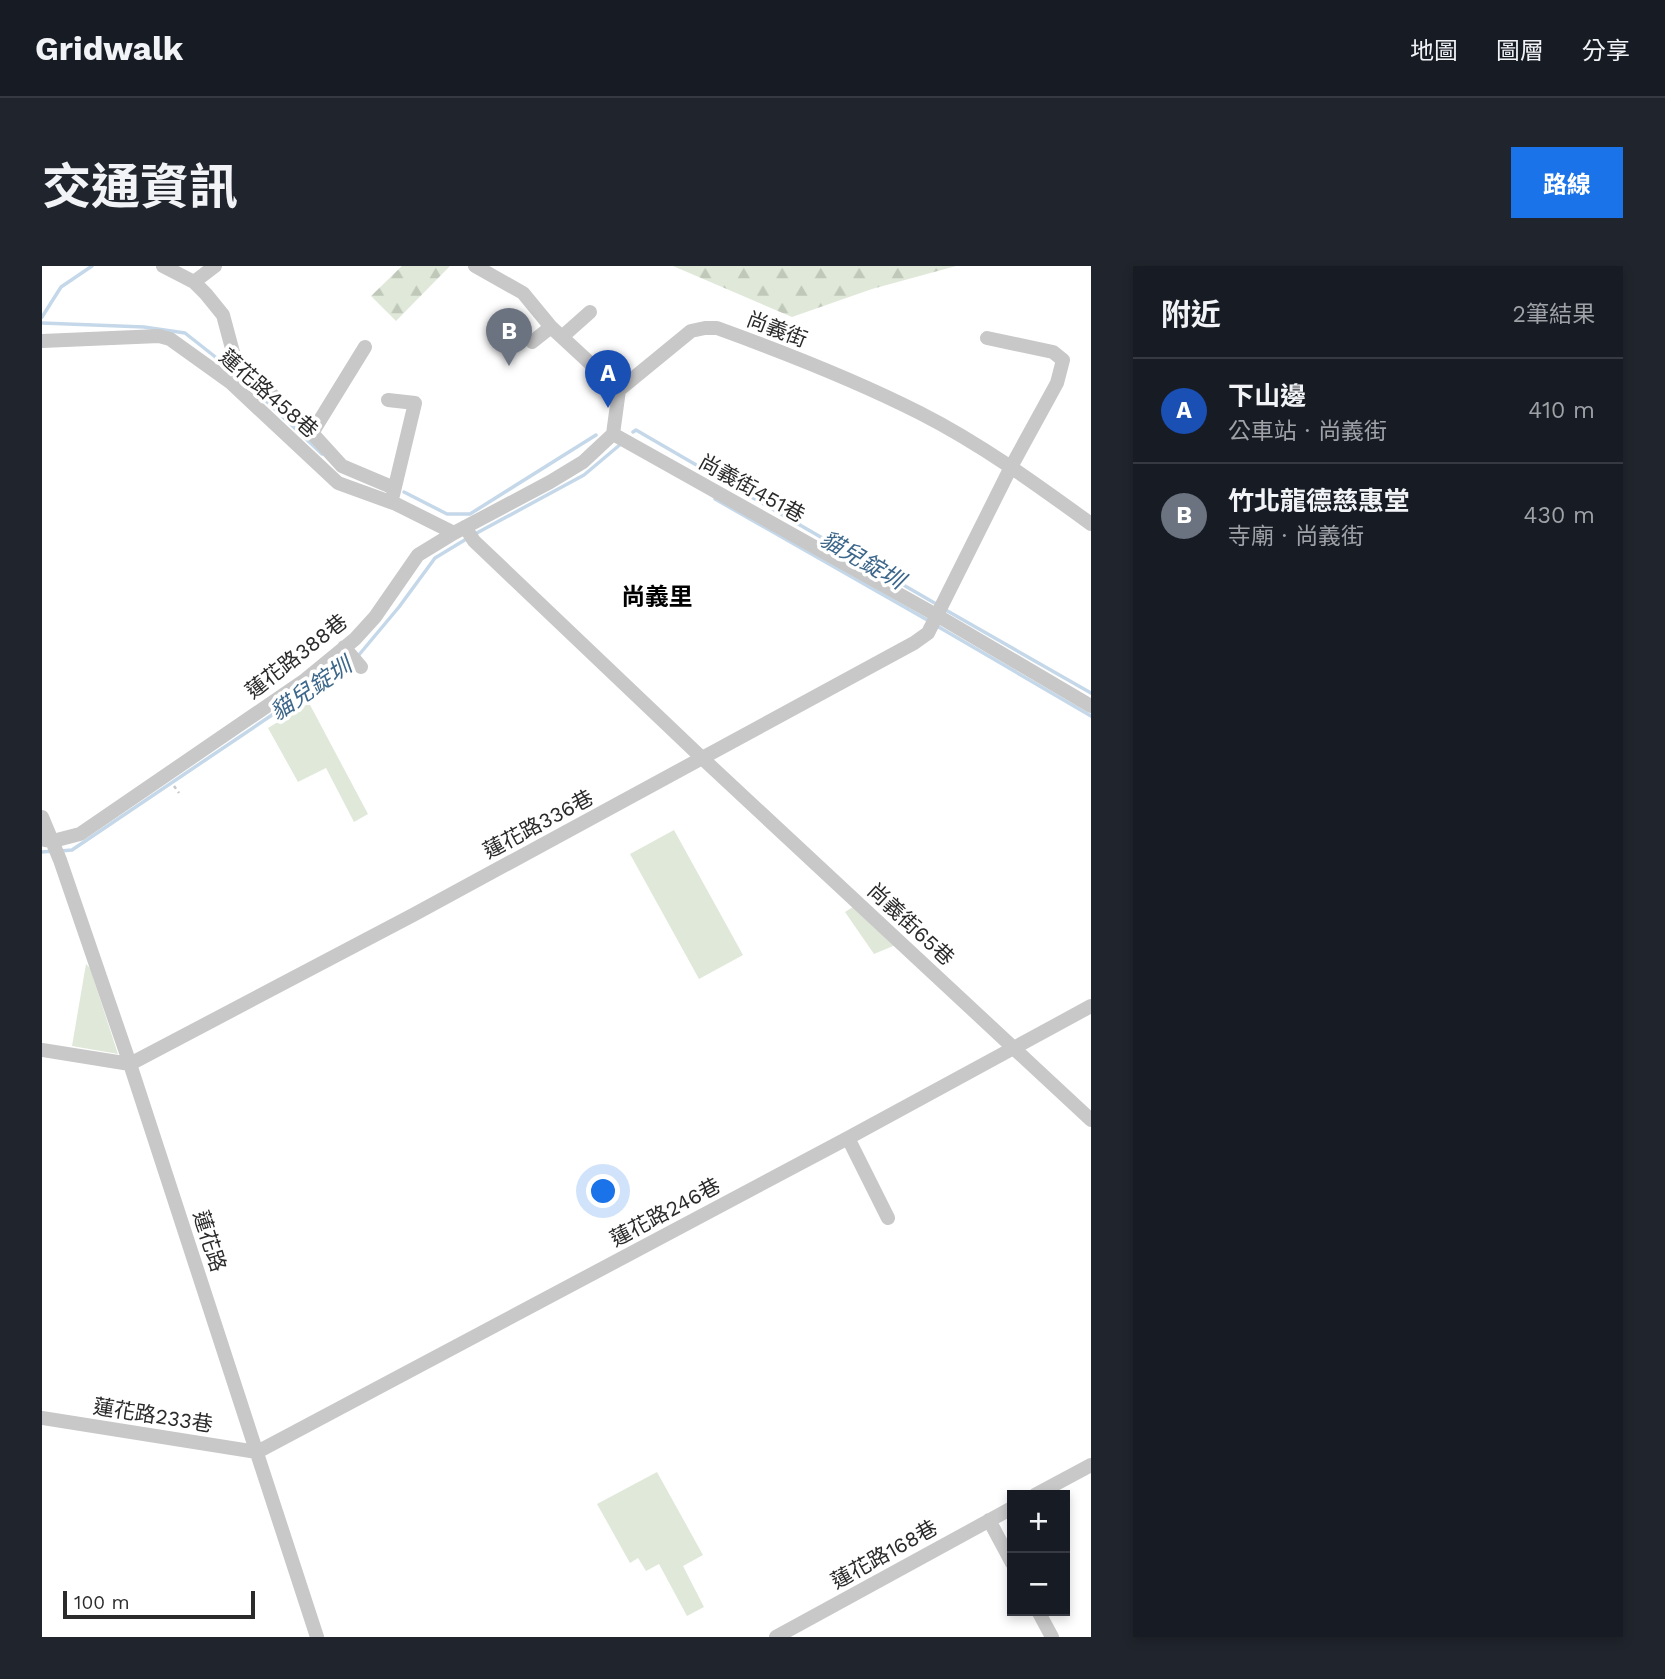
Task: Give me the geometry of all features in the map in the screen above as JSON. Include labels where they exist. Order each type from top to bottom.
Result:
[{"type":"street","points":[[163,266],[194,282],[223,315],[234,356],[230,382]]},
{"type":"street","points":[[194,282],[215,266]]},
{"type":"street","points":[[475,266],[523,293],[557,331],[619,390],[613,434]]},
{"type":"street","points":[[533,342],[590,312]]},
{"type":"street","name":"尚義街","points":[[619,390],[691,331],[717,328],[792,356],[921,414],[1011,467],[1091,523]]},
{"type":"street","name":"蓮花路458巷","points":[[42,341],[159,336],[170,339],[230,382],[338,484],[393,495],[460,530]]},
{"type":"street","points":[[987,338],[1053,352],[1063,360],[1057,383],[1011,467]]},
{"type":"street","points":[[312,433],[365,347]]},
{"type":"street","points":[[234,356],[342,466],[393,495],[415,403],[388,400]]},
{"type":"street","name":"蓮花路388巷","points":[[47,840],[80,834],[305,680],[344,648],[375,617],[418,555],[572,468],[613,434]]},
{"type":"street","name":"尚義街451巷","points":[[613,434],[938,616],[1091,706]]},
{"type":"street","name":"蓮花路336巷","points":[[130,1064],[422,911],[914,643],[928,633],[938,616],[1011,467]]},
{"type":"street","name":"尚義街65巷","points":[[460,530],[1091,1120]]},
{"type":"street","points":[[344,648],[361,667]]},
{"type":"street","points":[[42,817],[47,840]]},
{"type":"street","name":"蓮花路","points":[[47,840],[60,860],[130,1064],[317,1637]]},
{"type":"street","name":"蓮花路246巷","points":[[257,1452],[1091,1006]]},
{"type":"street","points":[[42,1050],[130,1064]]},
{"type":"street","points":[[848,1138],[888,1218]]},
{"type":"street","name":"蓮花路233巷","points":[[42,1418],[257,1452]]},
{"type":"street","points":[[1044,1490],[1091,1465]]},
{"type":"street","name":"蓮花路168巷","points":[[776,1637],[1007,1511]]},
{"type":"street","points":[[989,1520],[1007,1554]]},
{"type":"street","points":[[1041,1616],[1052,1637]]},
{"type":"green space","points":[[402,266],[450,266],[396,321],[371,296]]},
{"type":"green space","points":[[673,266],[956,266],[872,289],[792,317]]},
{"type":"green space","points":[[309,703],[368,814],[354,822],[326,768],[298,782],[268,728]]},
{"type":"green space","points":[[674,830],[743,955],[699,979],[630,854]]},
{"type":"green space","points":[[856,905],[898,944],[874,954],[845,912]]},
{"type":"green space","points":[[86,964],[90,968],[118,1054],[72,1046]]},
{"type":"green space","points":[[657,1472],[703,1555],[683,1566],[704,1607],[687,1616],[659,1564],[646,1571],[638,1558],[630,1563],[597,1504]]},
{"type":"waterway","points":[[42,317],[61,287],[92,266]]},
{"type":"waterway","points":[[42,323],[144,327],[185,333],[223,363]]},
{"type":"waterway","points":[[241,377],[322,454]]},
{"type":"waterway","name":"貓兒錠圳","points":[[633,432],[636,430],[938,605]]},
{"type":"waterway","points":[[404,492],[447,514],[470,514],[596,435]]},
{"type":"waterway","name":"貓兒錠圳","points":[[475,534],[584,475],[622,443]]},
{"type":"waterway","points":[[715,499],[929,621]]},
{"type":"waterway","name":"貓兒錠圳","points":[[358,656],[435,558],[468,538]]},
{"type":"waterway","name":"貓兒錠圳","points":[[944,609],[1091,693]]},
{"type":"waterway","points":[[937,626],[1091,716]]},
{"type":"waterway","name":"貓兒錠圳","points":[[60,851],[72,850],[352,661]]},
{"type":"waterway","name":"貓兒錠圳","points":[[42,852],[53,851]]},
{"type":"place","name":"竹北龍德慈惠堂","points":[[509,366]]},
{"type":"place","name":"下山邊","points":[[608,408]]},
{"type":"district","name":"尚義里","points":[[657,597]]}]
